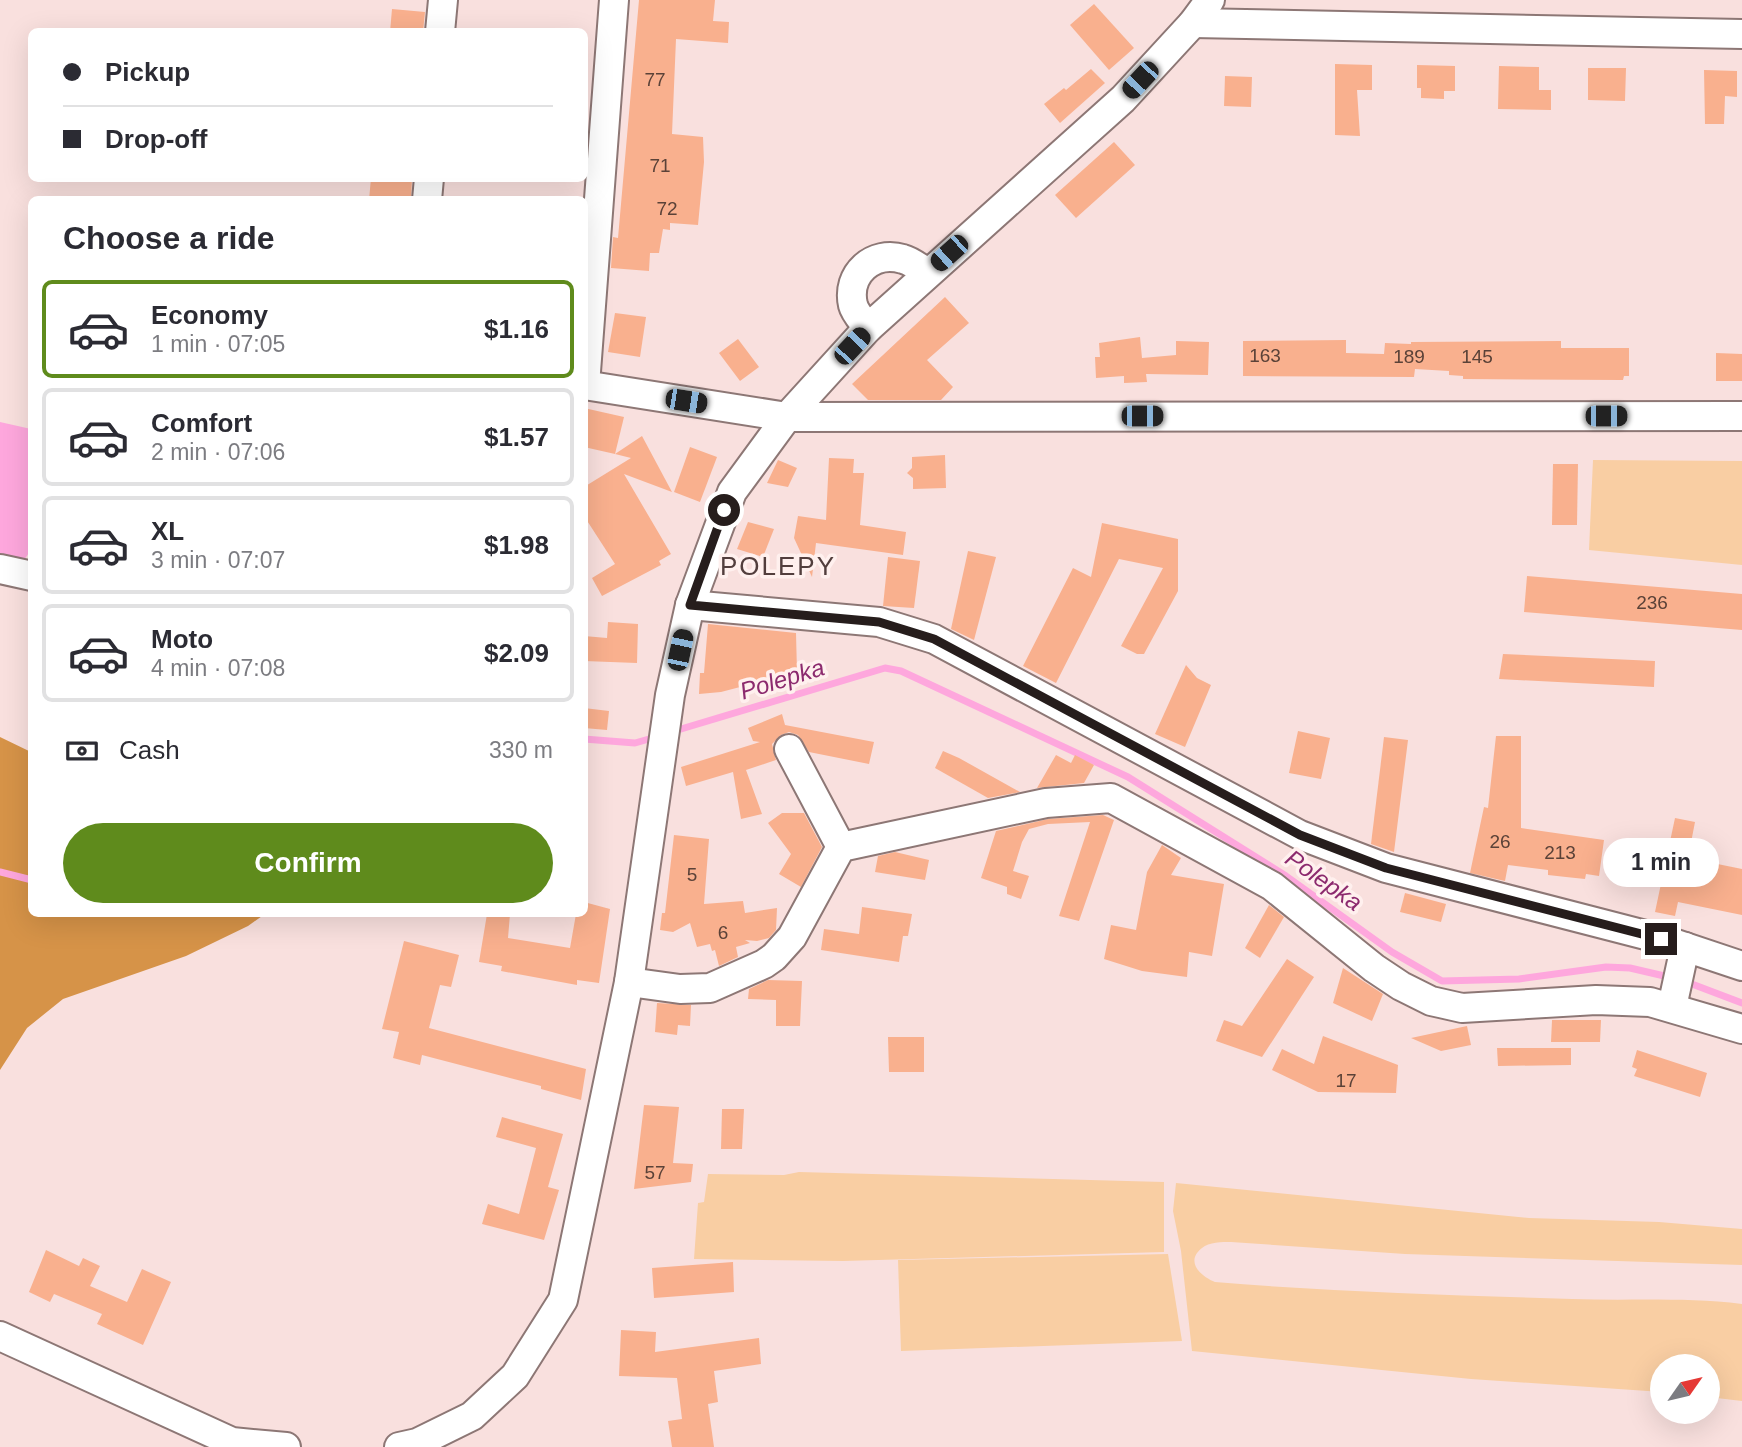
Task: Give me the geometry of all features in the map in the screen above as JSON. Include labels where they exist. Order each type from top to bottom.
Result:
[{"type":"street","points":[[440,28],[443,0]]},
{"type":"street","points":[[588,345],[614,0]]},
{"type":"street","points":[[399,1447],[417,1443],[472,1416],[515,1376],[563,1300],[629,982],[670,695],[690,605],[732,492],[787,417],[868,328],[1123,99],[1193,23],[1210,0]]},
{"type":"street","points":[[1193,23],[1742,34]]},
{"type":"street","points":[[868,328],[853,307],[852,295],[852,284],[863,266],[882,257],[904,259],[927,273]]},
{"type":"street","points":[[588,385],[787,417],[1742,416]]},
{"type":"street","points":[[0,569],[28,575]]},
{"type":"street","points":[[690,605],[879,622],[934,639],[1300,835],[1386,868],[1683,956],[1742,966]]},
{"type":"street","points":[[789,749],[841,847]]},
{"type":"street","points":[[629,982],[680,989],[709,988],[774,957],[792,937],[841,847],[1046,803],[1111,798],[1272,886],[1374,968],[1431,1001],[1462,1008],[1605,1000],[1673,1000],[1742,1029]]},
{"type":"street","points":[[1673,1000],[1683,956]]},
{"type":"street","points":[[0,1336],[232,1443],[286,1447]]},
{"type":"shaded area","points":[[0,422],[28,428],[28,554],[24,560],[0,554]]},
{"type":"shaded area","points":[[1593,460],[1742,461],[1742,565],[1589,550]]},
{"type":"shaded area","points":[[0,737],[28,751],[28,917],[261,917],[186,956],[63,999],[27,1028],[0,1070]]},
{"type":"shaded area","points":[[799,1172],[1164,1182],[1164,1252],[843,1261],[694,1259],[698,1203],[704,1202],[708,1174],[784,1175]]},
{"type":"shaded area","points":[[1176,1183],[1529,1218],[1659,1222],[1742,1229],[1742,1265],[1405,1254],[1231,1242],[1205,1246],[1197,1253],[1195,1264],[1200,1273],[1215,1282],[1394,1293],[1742,1304],[1742,1401],[1720,1398],[1720,1354],[1650,1354],[1650,1391],[1471,1379],[1192,1351],[1181,1251],[1173,1211]]},
{"type":"shaded area","points":[[1168,1254],[1182,1341],[901,1351],[898,1260]]},
{"type":"building","points":[[639,0],[715,0],[713,21],[729,22],[728,43],[676,39],[672,134],[703,137],[704,162],[698,225],[670,223],[670,230],[663,229],[659,253],[650,253],[649,271],[611,268],[613,237],[618,238]]},
{"type":"building","points":[[1094,4],[1134,48],[1109,70],[1070,25]]},
{"type":"building","points":[[392,9],[425,12],[423,28],[390,28]]},
{"type":"building","points":[[1335,64],[1372,65],[1372,90],[1357,90],[1360,136],[1335,135]]},
{"type":"building","points":[[1417,65],[1455,66],[1455,91],[1444,91],[1444,99],[1421,98],[1421,88],[1417,88]]},
{"type":"building","points":[[1499,66],[1539,67],[1539,90],[1551,90],[1551,110],[1498,109]]},
{"type":"building","points":[[1588,68],[1626,68],[1625,101],[1588,100]]},
{"type":"building","points":[[1091,69],[1105,83],[1060,123],[1044,104]]},
{"type":"building","points":[[1704,70],[1737,71],[1737,97],[1725,96],[1724,124],[1705,124]]},
{"type":"building","points":[[1225,76],[1252,77],[1251,107],[1224,106]]},
{"type":"building","points":[[1114,142],[1135,165],[1076,218],[1055,195]]},
{"type":"building","points":[[371,182],[412,182],[411,196],[369,196]]},
{"type":"building","points":[[945,297],[969,323],[927,360],[953,387],[941,400],[868,400],[852,384]]},
{"type":"building","points":[[615,313],[646,317],[640,357],[608,352]]},
{"type":"building","points":[[1140,337],[1142,358],[1176,355],[1176,341],[1209,342],[1208,375],[1146,374],[1147,382],[1124,383],[1124,376],[1096,378],[1095,357],[1100,357],[1099,343]]},
{"type":"building","points":[[738,339],[759,367],[740,381],[719,353]]},
{"type":"building","points":[[1346,340],[1346,353],[1384,354],[1385,343],[1411,342],[1561,341],[1561,348],[1629,348],[1629,376],[1624,376],[1623,380],[1463,379],[1463,376],[1449,375],[1449,371],[1415,369],[1414,377],[1243,376],[1243,341]]},
{"type":"building","points":[[1716,353],[1742,354],[1742,381],[1716,381]]},
{"type":"building","points":[[588,409],[624,417],[615,454],[588,448]]},
{"type":"building","points":[[642,436],[672,492],[624,474],[671,554],[659,561],[661,565],[602,596],[592,578],[615,564],[588,522],[588,485],[631,458],[615,454]]},
{"type":"building","points":[[690,447],[717,457],[700,502],[674,492]]},
{"type":"building","points":[[945,455],[946,488],[913,489],[913,478],[907,473],[912,468],[912,457]]},
{"type":"building","points":[[829,458],[854,459],[853,473],[864,473],[860,525],[906,532],[903,555],[816,543],[812,577],[794,538],[798,516],[826,520]]},
{"type":"building","points":[[778,460],[797,468],[788,487],[767,483]]},
{"type":"building","points":[[1553,464],[1578,464],[1577,525],[1552,525]]},
{"type":"building","points":[[748,522],[774,529],[763,557],[737,549]]},
{"type":"building","points":[[1102,523],[1178,539],[1178,591],[1144,654],[1137,654],[1121,646],[1163,568],[1119,559],[1056,683],[1023,666],[1073,568],[1091,577]]},
{"type":"building","points":[[968,551],[996,557],[974,640],[951,629]]},
{"type":"building","points":[[888,557],[920,561],[914,608],[883,606]]},
{"type":"building","points":[[1527,576],[1742,594],[1742,630],[1524,612]]},
{"type":"building","points":[[608,622],[638,624],[637,663],[588,661],[588,636],[607,638]]},
{"type":"building","points":[[708,624],[796,633],[797,672],[721,692],[699,694],[700,673],[704,673]]},
{"type":"building","points":[[1503,654],[1655,661],[1654,687],[1499,679]]},
{"type":"building","points":[[1186,665],[1197,678],[1211,685],[1185,747],[1155,734]]},
{"type":"building","points":[[588,708],[609,711],[607,730],[588,728]]},
{"type":"building","points":[[782,714],[785,725],[874,742],[869,764],[809,752],[798,735],[789,732],[781,735],[772,744],[776,760],[746,770],[762,814],[741,819],[733,772],[686,786],[681,767],[760,742],[753,741],[748,728]]},
{"type":"building","points":[[1298,731],[1330,738],[1321,779],[1289,773]]},
{"type":"building","points":[[1496,736],[1521,736],[1521,828],[1604,840],[1599,876],[1586,874],[1585,879],[1548,875],[1548,870],[1508,865],[1505,881],[1470,873],[1484,807],[1488,808]]},
{"type":"building","points":[[1384,737],[1408,740],[1394,852],[1371,844]]},
{"type":"building","points":[[943,751],[1020,792],[988,798],[935,768]]},
{"type":"building","points":[[1056,755],[1071,763],[1075,755],[1094,765],[1084,783],[1037,788]]},
{"type":"building","points":[[782,813],[804,813],[822,847],[801,887],[779,874],[791,854],[768,823]]},
{"type":"building","points":[[1103,815],[1114,820],[1079,921],[1059,916],[1090,822],[1048,824],[1029,829],[1013,871],[1029,876],[1021,899],[1007,894],[1007,887],[981,878],[996,831],[1048,819]]},
{"type":"building","points":[[1675,818],[1695,822],[1688,858],[1742,869],[1742,915],[1678,902],[1675,916],[1655,912]]},
{"type":"building","points":[[674,835],[709,839],[704,904],[743,901],[745,913],[777,908],[776,930],[769,938],[745,940],[750,943],[736,947],[738,957],[719,966],[715,950],[712,951],[710,944],[697,947],[690,923],[673,932],[660,930],[662,913],[665,913]]},
{"type":"building","points":[[1162,845],[1181,858],[1171,875],[1224,884],[1212,956],[1189,952],[1187,977],[1142,971],[1104,959],[1111,925],[1136,930],[1147,872]]},
{"type":"building","points":[[895,852],[929,860],[925,880],[875,872],[878,856]]},
{"type":"building","points":[[1405,893],[1446,904],[1441,922],[1400,912]]},
{"type":"building","points":[[588,903],[610,909],[599,983],[577,980],[577,985],[501,971],[502,966],[479,962],[486,917],[510,917],[508,938],[570,948],[575,917],[588,917]]},
{"type":"building","points":[[1269,905],[1284,917],[1260,958],[1245,948]]},
{"type":"building","points":[[862,907],[912,914],[908,936],[903,936],[899,962],[821,950],[824,929],[859,934]]},
{"type":"building","points":[[404,941],[459,955],[451,987],[440,985],[429,1028],[586,1069],[581,1100],[541,1089],[541,1086],[422,1055],[420,1065],[393,1058],[399,1032],[382,1029]]},
{"type":"building","points":[[1287,959],[1314,977],[1262,1057],[1216,1041],[1224,1020],[1242,1026]]},
{"type":"building","points":[[1343,968],[1383,994],[1372,1021],[1333,1003]]},
{"type":"building","points":[[768,980],[802,981],[800,1026],[776,1026],[776,1000],[748,999],[749,989]]},
{"type":"building","points":[[657,1003],[691,1005],[690,1026],[678,1025],[677,1035],[655,1032]]},
{"type":"building","points":[[1552,1020],[1601,1020],[1600,1042],[1551,1042]]},
{"type":"building","points":[[1467,1026],[1471,1045],[1441,1051],[1411,1038]]},
{"type":"building","points":[[1323,1036],[1398,1065],[1396,1093],[1318,1092],[1272,1070],[1282,1049],[1314,1064]]},
{"type":"building","points":[[888,1037],[924,1037],[924,1072],[889,1072]]},
{"type":"building","points":[[1497,1048],[1571,1048],[1571,1065],[1498,1066]]},
{"type":"building","points":[[1637,1050],[1707,1073],[1700,1097],[1634,1076],[1637,1069],[1632,1067]]},
{"type":"building","points":[[644,1105],[679,1107],[673,1163],[693,1164],[691,1182],[634,1189]]},
{"type":"building","points":[[722,1109],[744,1109],[742,1149],[721,1149]]},
{"type":"building","points":[[502,1117],[563,1134],[548,1187],[559,1190],[544,1240],[482,1224],[488,1204],[519,1214],[536,1148],[496,1137]]},
{"type":"building","points":[[46,1250],[79,1266],[83,1258],[100,1266],[90,1286],[127,1302],[142,1269],[171,1282],[143,1345],[97,1324],[102,1314],[54,1294],[50,1302],[29,1292]]},
{"type":"building","points":[[733,1262],[734,1292],[654,1298],[652,1268]]},
{"type":"building","points":[[621,1330],[656,1332],[655,1352],[759,1338],[761,1364],[714,1371],[718,1402],[708,1404],[714,1447],[672,1447],[668,1421],[682,1419],[677,1378],[619,1376]]},
{"type":"waterway","name":"Polepka","points":[[671,732],[885,668],[901,671],[1128,777],[1286,876],[1392,952],[1442,981],[1519,979],[1606,967],[1630,968],[1673,978]]},
{"type":"waterway","name":"Polepka","points":[[588,739],[635,743],[656,737]]},
{"type":"waterway","name":"Polepka","points":[[0,872],[28,879]]},
{"type":"waterway","name":"Polepka","points":[[1684,981],[1742,1003]]},
{"type":"district","name":"POLEPY","points":[[778,566]]},
{"type":"route","points":[[724,510],[690,605],[879,622],[934,639],[1300,835],[1386,868],[1661,939]]}]
